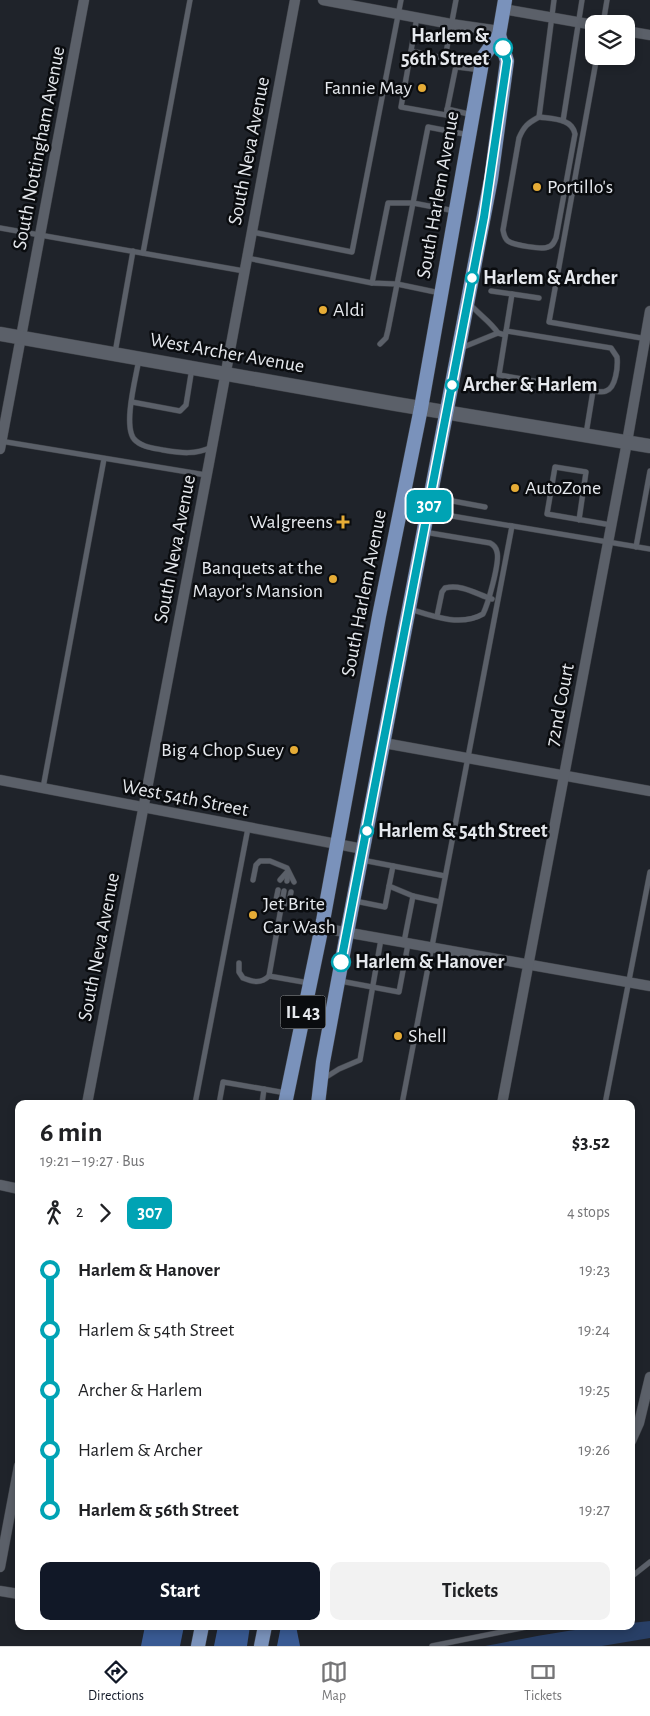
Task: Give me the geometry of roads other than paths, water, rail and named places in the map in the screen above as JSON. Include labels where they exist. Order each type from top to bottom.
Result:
[{"type":"main road","name":"South Harlem Avenue","points":[[286,1098],[322,928],[380,610],[421,408],[483,57],[499,33],[504,4]]},
{"type":"main road","name":"South Harlem Avenue","points":[[319,1100],[346,933],[491,179],[507,61],[499,33]]},
{"type":"main road","name":"West Archer Avenue","points":[[0,334],[650,446]]},
{"type":"main road","points":[[198,1646],[201,1630]]},
{"type":"main road","points":[[262,1646],[264,1630]]},
{"type":"street","name":"South Nottingham Avenue","points":[[0,444],[84,0]]},
{"type":"street","name":"South Neva Avenue","points":[[88,1100],[295,0]]},
{"type":"street","points":[[322,0],[499,33]]},
{"type":"street","points":[[504,4],[551,18],[585,23]]},
{"type":"street","points":[[635,32],[650,35]]},
{"type":"street","name":"72nd Court","points":[[503,1100],[648,339],[650,311]]},
{"type":"street","points":[[384,743],[650,791]]},
{"type":"street","name":"West 54th Street","points":[[0,780],[337,845],[362,854]]},
{"type":"street","points":[[322,928],[650,986]]},
{"type":"street","points":[[0,1185],[15,1188]]},
{"type":"street","points":[[635,1431],[648,1400],[650,1377]]},
{"type":"street","points":[[0,1567],[15,1487]]},
{"type":"street","points":[[0,1591],[15,1593]]},
{"type":"lane","points":[[144,253],[190,0]]},
{"type":"lane","points":[[251,232],[352,252],[401,0]]},
{"type":"lane","points":[[445,58],[456,0]]},
{"type":"lane","points":[[539,116],[554,0]]},
{"type":"lane","points":[[563,121],[582,0]]},
{"type":"lane","points":[[604,15],[607,0]]},
{"type":"lane","points":[[411,51],[457,61],[446,115],[401,107],[417,17]]},
{"type":"lane","points":[[595,65],[549,322],[648,339]]},
{"type":"lane","points":[[457,67],[481,70]]},
{"type":"lane","points":[[447,110],[473,115]]},
{"type":"lane","points":[[539,116],[563,121],[572,126],[576,134],[554,244],[542,248],[510,242],[505,239],[503,230],[519,138],[523,128],[539,116]]},
{"type":"lane","points":[[380,344],[386,338],[388,330],[428,127],[470,135]]},
{"type":"lane","points":[[372,283],[388,203],[413,203],[456,211]]},
{"type":"lane","points":[[0,228],[244,271]]},
{"type":"lane","points":[[115,354],[133,251]]},
{"type":"lane","points":[[247,258],[372,283],[398,284],[441,293]]},
{"type":"lane","points":[[491,291],[540,298]]},
{"type":"lane","points":[[459,349],[471,342],[498,333],[506,333],[611,348],[618,357],[613,384],[608,390],[604,392],[593,391],[499,375],[506,333],[512,294]]},
{"type":"lane","points":[[467,302],[498,333]]},
{"type":"lane","points":[[140,358],[130,416],[130,432],[134,439],[140,444],[149,447],[186,454],[212,447]]},
{"type":"lane","points":[[132,402],[180,411],[186,405],[192,368]]},
{"type":"lane","points":[[586,436],[593,391]]},
{"type":"lane","points":[[0,444],[207,475]]},
{"type":"lane","points":[[43,788],[104,459]]},
{"type":"lane","points":[[579,520],[586,472],[555,467],[547,514],[579,520],[612,525]]},
{"type":"lane","points":[[636,547],[650,471]]},
{"type":"lane","points":[[430,497],[485,507]]},
{"type":"lane","points":[[428,512],[650,549]]},
{"type":"lane","points":[[403,1100],[512,526]]},
{"type":"lane","points":[[409,609],[466,621],[477,618],[483,614],[489,598],[498,554],[495,546],[490,543],[424,532]]},
{"type":"lane","points":[[437,616],[442,592],[445,588],[452,586],[498,600]]},
{"type":"lane","points":[[196,1100],[248,828]]},
{"type":"lane","points":[[362,854],[393,866],[445,876]]},
{"type":"lane","points":[[253,880],[256,865],[260,861],[276,863],[286,868],[294,882]]},
{"type":"lane","points":[[353,900],[385,907],[393,866]]},
{"type":"lane","points":[[280,880],[288,871]]},
{"type":"lane","points":[[287,881],[288,871]]},
{"type":"lane","points":[[606,1100],[650,872]]},
{"type":"lane","points":[[389,886],[413,896],[440,902]]},
{"type":"lane","points":[[278,890],[276,900],[281,906]]},
{"type":"lane","points":[[239,963],[239,975],[243,978],[258,982],[264,981],[269,976],[284,891]]},
{"type":"lane","points":[[281,906],[289,902],[291,892]]},
{"type":"lane","points":[[338,981],[399,992],[413,896]]},
{"type":"lane","points":[[321,1081],[339,1069],[360,1060],[382,939]]},
{"type":"lane","points":[[269,976],[309,983]]},
{"type":"lane","points":[[220,1100],[223,1082],[264,1089],[286,1098]]},
{"type":"lane","points":[[263,1100],[264,1089]]},
{"type":"lane","points":[[635,1574],[650,1562]]},
{"type":"lane","points":[[432,1646],[512,1630]]},
{"type":"place","name":"Harlem & 56th Street","points":[[503,48]]},
{"type":"place","name":"Fannie May","points":[[422,88]]},
{"type":"place","name":"Portillo's","points":[[537,187]]},
{"type":"place","name":"Harlem & Archer","points":[[472,278]]},
{"type":"place","name":"Aldi","points":[[323,310]]},
{"type":"place","name":"Archer & Harlem","points":[[452,385]]},
{"type":"place","name":"AutoZone","points":[[515,488]]},
{"type":"place","name":"Walgreens","points":[[343,522]]},
{"type":"place","name":"Banquets at the Mayor's Mansion","points":[[333,579]]},
{"type":"place","name":"Big 4 Chop Suey","points":[[294,750]]},
{"type":"place","name":"Harlem & 54th Street","points":[[367,831]]},
{"type":"place","name":"Jet Brite Car Wash","points":[[253,915]]},
{"type":"place","name":"Harlem & Hanover","points":[[341,962]]},
{"type":"place","name":"Shell","points":[[398,1036]]}]
